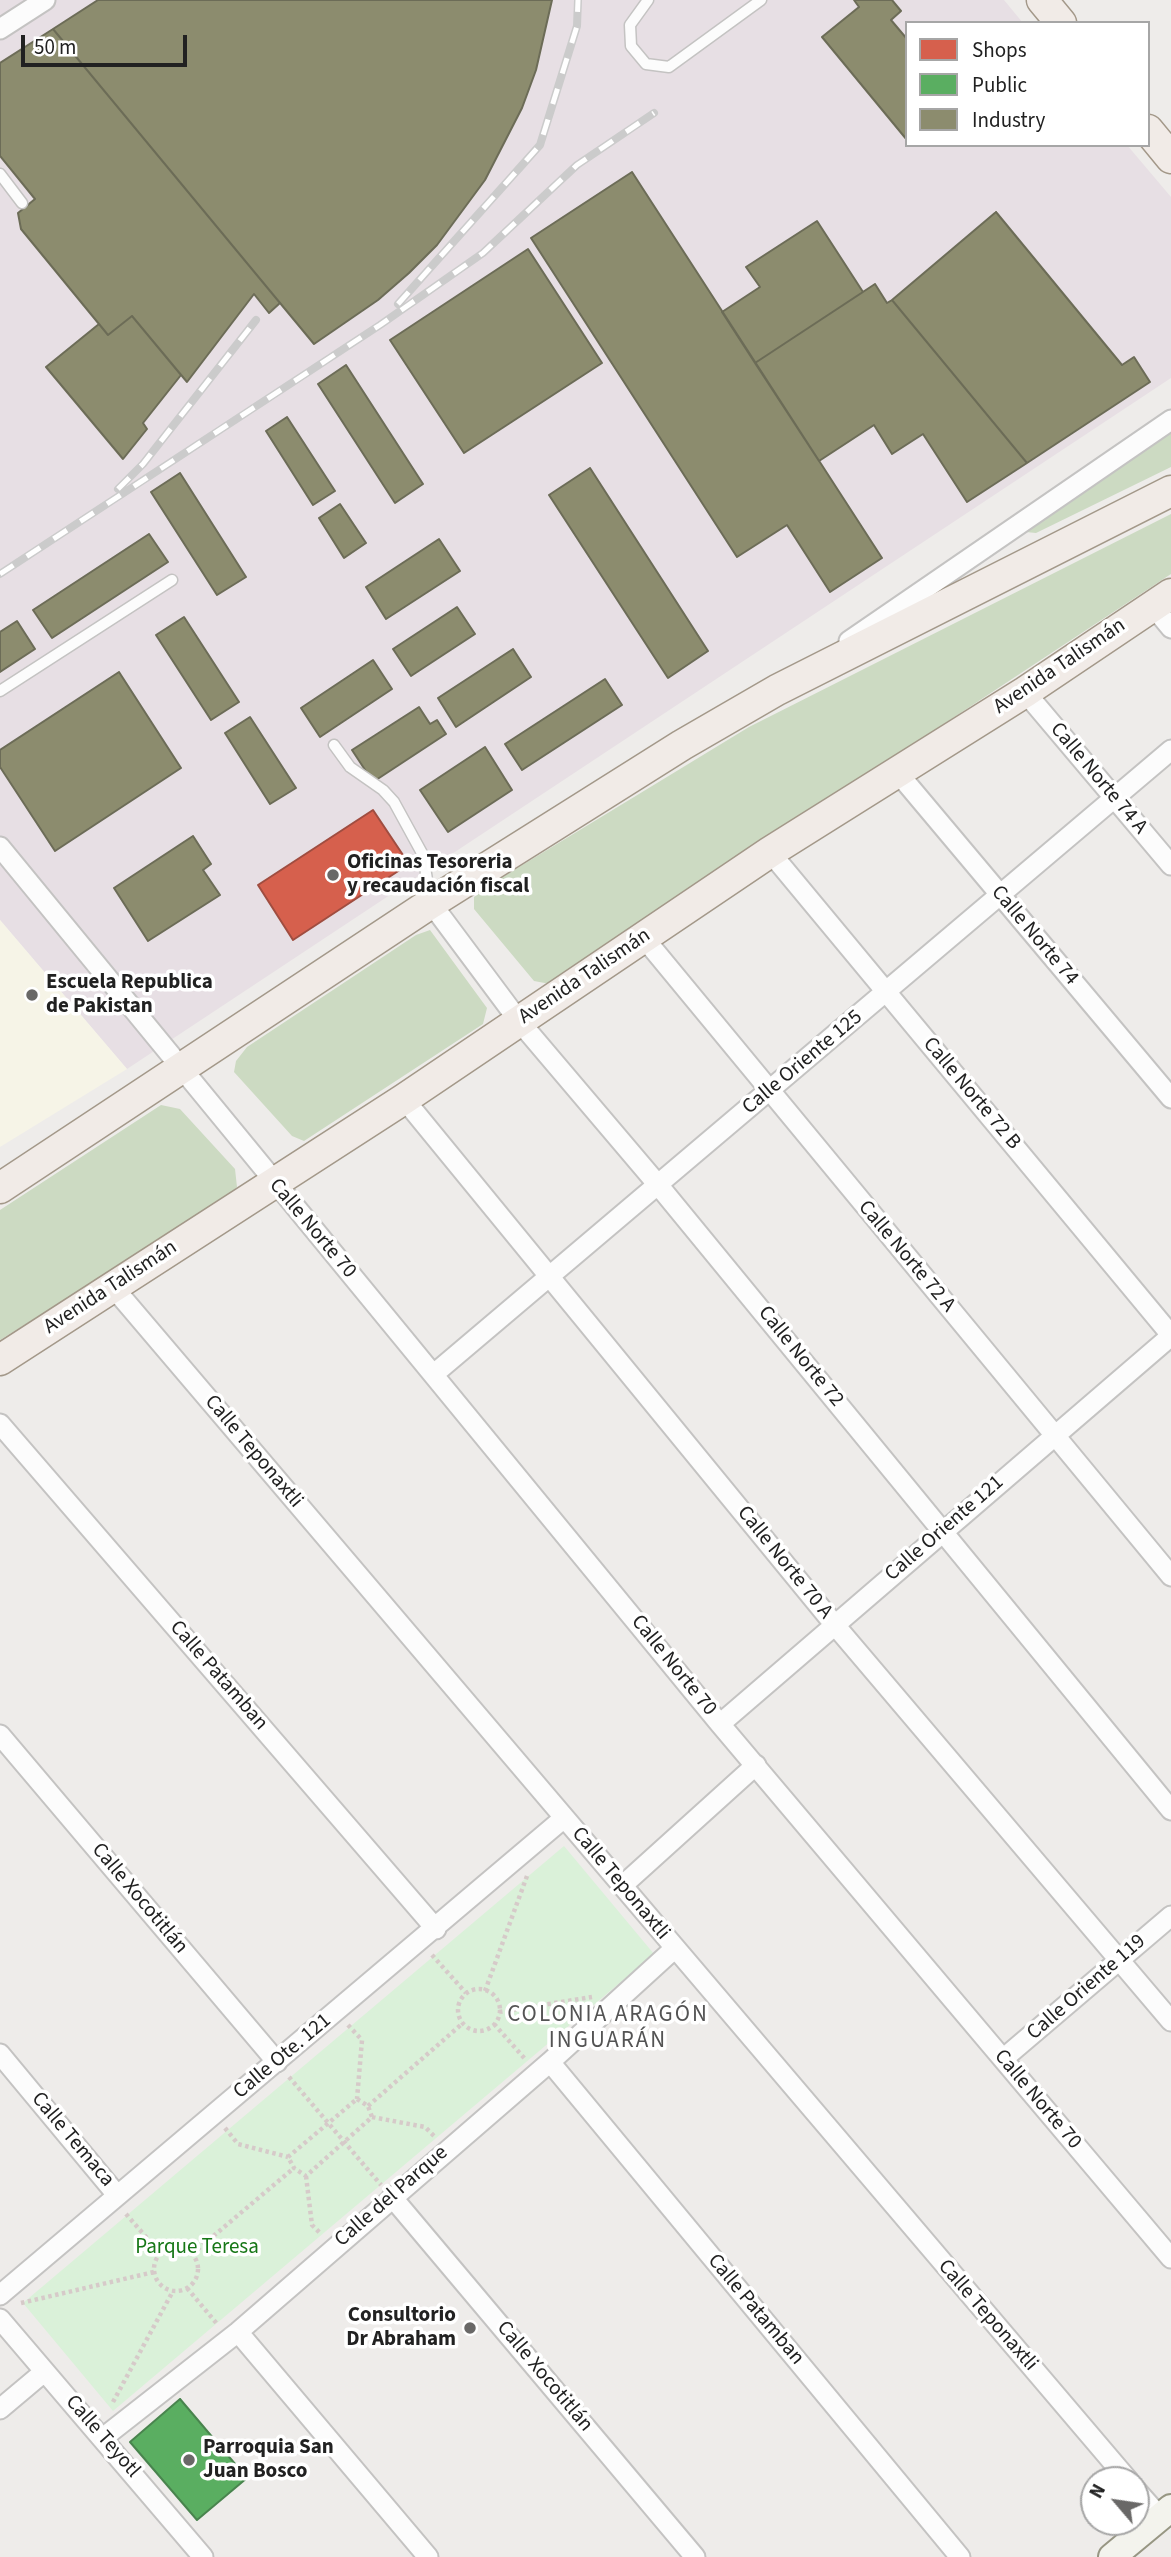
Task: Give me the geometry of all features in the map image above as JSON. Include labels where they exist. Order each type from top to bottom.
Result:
[{"type":"main road","points":[[1042,0],[1059,21]]},
{"type":"main road","points":[[1150,132],[1171,158]]},
{"type":"main road","points":[[0,1188],[431,902],[682,745],[777,690],[1171,491]]},
{"type":"main road","name":"Avenida Talismán","points":[[0,1360],[404,1099],[771,852],[1026,692],[1161,600]]},
{"type":"street","points":[[0,29],[45,0]]},
{"type":"street","points":[[777,690],[1171,420]]},
{"type":"street","points":[[1161,600],[1171,628]]},
{"type":"street","name":"Calle Norte 74 A","points":[[1026,692],[1171,865]]},
{"type":"street","name":"Calle Oriente 125","points":[[434,1374],[551,1279],[1171,750]]},
{"type":"street","name":"Calle Norte 74","points":[[898,773],[1171,1097]]},
{"type":"street","name":"Calle Norte 70","points":[[0,847],[273,1183],[434,1374],[720,1724],[1171,2258]]},
{"type":"street","name":"Calle Norte 72 B","points":[[771,852],[1171,1336]]},
{"type":"street","name":"Calle Norte 72","points":[[431,902],[519,1021],[659,1186],[1171,1810]]},
{"type":"street","name":"Calle Norte 72 A","points":[[643,937],[1171,1576]]},
{"type":"street","name":"Calle Norte 70 A","points":[[404,1099],[834,1624],[1171,2021]]},
{"type":"street","name":"Calle Teponaxtli","points":[[113,1287],[1116,2466]]},
{"type":"street","name":"Calle Oriente 121","points":[[720,1724],[1171,1336]]},
{"type":"street","name":"Calle Patamban","points":[[0,1424],[436,1928]]},
{"type":"street","name":"Calle Xocotitlán","points":[[0,1735],[278,2062]]},
{"type":"street","points":[[622,1886],[755,1765]]},
{"type":"street","name":"Calle Ote. 121","points":[[2,2307],[278,2062],[565,1818]]},
{"type":"street","name":"Calle Oriente 119","points":[[1003,2059],[1171,1916]]},
{"type":"street","name":"Calle del Parque","points":[[104,2437],[238,2332],[550,2062],[674,1949]]},
{"type":"street","name":"Calle Temaca","points":[[0,2054],[120,2202]]},
{"type":"street","name":"Calle Patamban","points":[[550,2062],[960,2557]]},
{"type":"street","name":"Calle Xocotitlán","points":[[392,2197],[695,2557]]},
{"type":"street","name":"Calle Teyotl","points":[[2,2307],[44,2372],[104,2437],[203,2557]]},
{"type":"street","points":[[238,2332],[428,2557]]},
{"type":"street","points":[[0,2409],[44,2372]]},
{"type":"street","points":[[1112,2557],[1165,2513],[1150,2501]]},
{"type":"lane","points":[[648,0],[630,24],[631,46],[646,64],[669,67],[761,0]]},
{"type":"lane","points":[[0,174],[22,203]]},
{"type":"lane","points":[[0,691],[172,580]]},
{"type":"lane","points":[[334,745],[350,767],[383,790],[394,802],[423,855],[431,902]]},
{"type":"path","points":[[485,1991],[530,1868]]},
{"type":"path","points":[[429,1953],[466,1993]]},
{"type":"path","points":[[485,1991],[496,1998],[499,2012],[494,2024],[481,2031],[463,2023],[458,2010],[466,1993],[485,1991]]},
{"type":"path","points":[[499,2012],[600,1995]]},
{"type":"path","points":[[288,2157],[356,2099],[362,2040],[346,2023]]},
{"type":"path","points":[[368,2106],[463,2023]]},
{"type":"path","points":[[494,2024],[529,2064]]},
{"type":"path","points":[[278,2062],[392,2197]]},
{"type":"path","points":[[356,2099],[368,2106],[372,2117]]},
{"type":"path","points":[[372,2117],[425,2127],[438,2140]]},
{"type":"path","points":[[306,2176],[372,2117]]},
{"type":"path","points":[[223,2126],[238,2144],[288,2157],[294,2168],[306,2176],[312,2225],[323,2237]]},
{"type":"path","points":[[192,2254],[294,2168]]},
{"type":"path","points":[[120,2202],[160,2253]]},
{"type":"path","points":[[180,2247],[192,2254],[198,2268],[193,2283],[187,2288],[173,2291],[160,2285],[153,2272],[160,2253],[180,2247]]},
{"type":"path","points":[[2,2307],[153,2272]]},
{"type":"path","points":[[187,2288],[218,2325]]},
{"type":"path","points":[[109,2410],[173,2291]]},
{"type":"shaded area","points":[[0,0],[1004,0],[1021,21],[905,21],[905,147],[1129,147],[1171,197],[1171,378],[127,1069],[0,920]]},
{"type":"shaded area","name":"Escuela Republica de Pakistan","points":[[0,920],[127,1069],[0,1147]]},
{"type":"green space","points":[[1171,430],[1171,467],[1036,533],[1016,531]]},
{"type":"green space","points":[[1171,514],[1171,574],[550,984],[534,981],[474,909],[474,897],[501,878],[749,727]]},
{"type":"green space","points":[[430,930],[487,1008],[483,1024],[304,1141],[292,1136],[234,1072],[236,1061],[247,1047],[416,935]]},
{"type":"green space","points":[[161,1105],[180,1109],[235,1169],[237,1187],[219,1204],[0,1340],[0,1210]]},
{"type":"green space","name":"Parque Teresa","points":[[564,1846],[654,1954],[113,2411],[23,2303]]},
{"type":"building: Shops","name":"Oficinas Tesoreria y recaudación fiscal","points":[[373,810],[409,864],[293,940],[258,885]]},
{"type":"building: Public","name":"Parroquia San Juan Bosco","points":[[180,2399],[247,2478],[197,2520],[130,2442]]},
{"type":"building: Industry","points":[[98,0],[552,0],[536,70],[522,108],[485,180],[437,245],[409,273],[378,300],[314,344],[53,29]]},
{"type":"building: Industry","points":[[854,0],[892,0],[901,11],[891,20],[905,37],[905,138],[822,37],[859,7]]},
{"type":"building: Industry","points":[[53,29],[280,303],[269,313],[254,294],[187,382],[132,316],[108,335],[21,229],[18,213],[35,199],[0,156],[0,63]]},
{"type":"building: Industry","points":[[632,172],[882,558],[830,592],[787,525],[737,557],[531,238]]},
{"type":"building: Industry","points":[[996,212],[1122,365],[1134,357],[1150,382],[1027,463],[892,300]]},
{"type":"building: Industry","points":[[817,221],[863,292],[755,363],[722,312],[760,287],[746,267]]},
{"type":"building: Industry","points":[[528,249],[602,363],[464,453],[390,340]]},
{"type":"building: Industry","points":[[875,284],[887,303],[892,300],[1027,463],[967,502],[923,434],[892,454],[874,425],[819,461],[755,363]]},
{"type":"building: Industry","points":[[132,316],[181,375],[143,423],[147,429],[123,459],[46,367],[99,324],[108,335]]},
{"type":"building: Industry","points":[[346,365],[423,484],[395,503],[318,384]]},
{"type":"building: Industry","points":[[287,417],[335,491],[313,505],[266,431]]},
{"type":"building: Industry","points":[[590,468],[708,651],[668,678],[549,495]]},
{"type":"building: Industry","points":[[180,473],[246,577],[217,595],[151,492]]},
{"type":"building: Industry","points":[[340,504],[366,543],[344,558],[319,518]]},
{"type":"building: Industry","points":[[149,534],[168,562],[52,638],[33,610]]},
{"type":"building: Industry","points":[[439,539],[460,571],[386,619],[366,587]]},
{"type":"building: Industry","points":[[457,607],[475,634],[411,676],[393,649]]},
{"type":"building: Industry","points":[[184,617],[239,702],[211,720],[156,635]]},
{"type":"building: Industry","points":[[17,621],[35,649],[0,672],[0,632]]},
{"type":"building: Industry","points":[[513,649],[531,677],[456,727],[438,698]]},
{"type":"building: Industry","points":[[373,660],[392,689],[320,737],[301,708]]},
{"type":"building: Industry","points":[[119,672],[181,768],[55,851],[0,767],[0,750]]},
{"type":"building: Industry","points":[[605,679],[622,705],[522,770],[505,744]]},
{"type":"building: Industry","points":[[419,707],[430,724],[437,720],[446,734],[373,782],[352,750]]},
{"type":"building: Industry","points":[[250,717],[296,788],[270,804],[225,733]]},
{"type":"building: Industry","points":[[485,747],[512,790],[448,832],[420,790]]},
{"type":"building: Industry","points":[[193,836],[211,864],[203,870],[220,895],[148,941],[114,888]]},
{"type":"railway","points":[[398,304],[540,145],[577,26],[578,0]]},
{"type":"railway","points":[[0,574],[380,325],[483,253],[577,165],[654,113]]},
{"type":"railway","points":[[118,489],[143,464],[256,320]]},
{"type":"place","name":"Oficinas Tesoreria y recaudación fiscal","points":[[333,875]]},
{"type":"place","name":"Escuela Republica de Pakistan","points":[[32,995]]},
{"type":"place","name":"Consultorio Dr Abraham","points":[[470,2328]]},
{"type":"place","name":"Parroquia San Juan Bosco","points":[[189,2460]]},
{"type":"district","name":"COLONIA ARAGÓN INGUARÁN","points":[[608,2029]]}]
